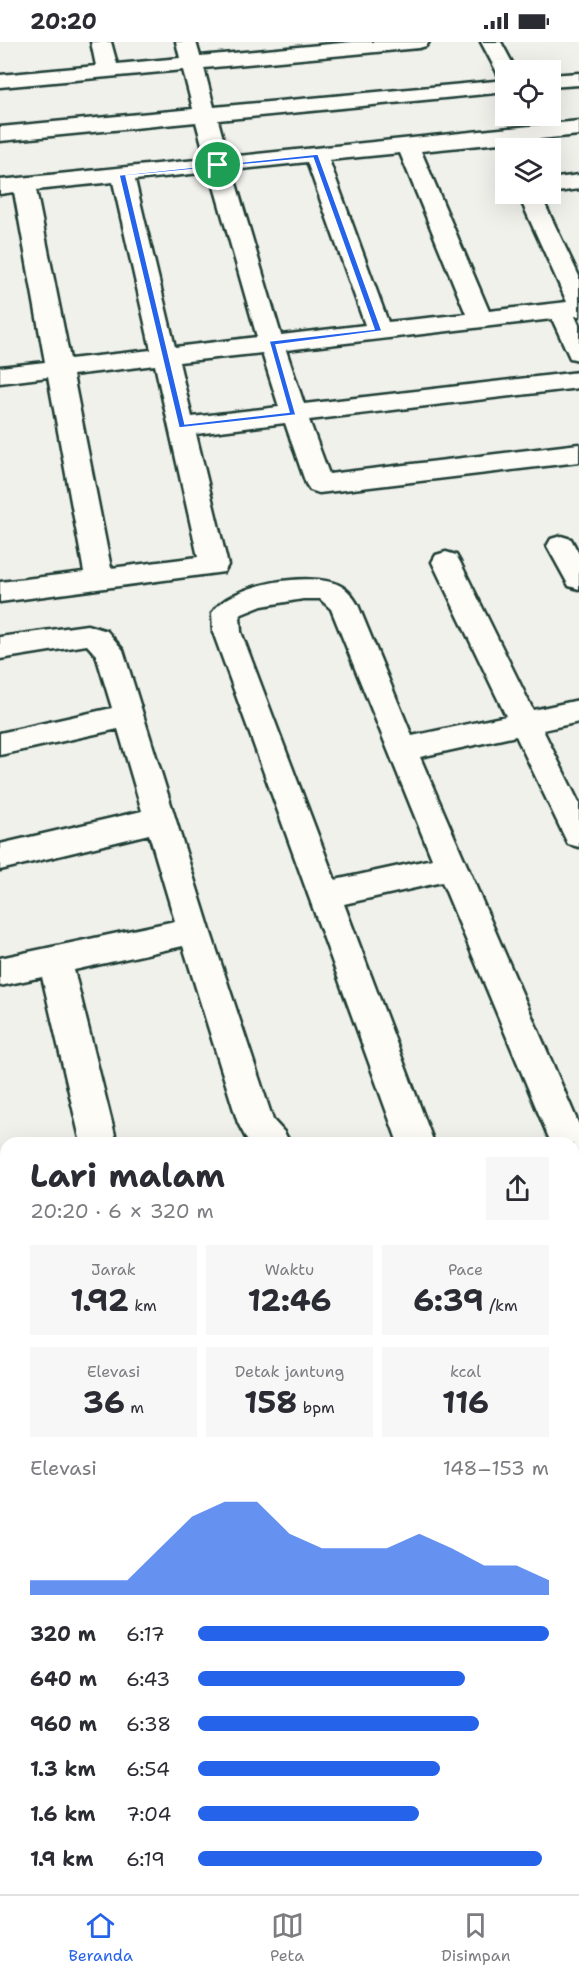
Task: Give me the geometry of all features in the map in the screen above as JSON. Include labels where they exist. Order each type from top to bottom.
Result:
[{"type":"street","points":[[101,42],[108,71]]},
{"type":"street","points":[[0,81],[108,71],[189,53],[418,42]]},
{"type":"street","points":[[492,42],[500,60]]},
{"type":"street","points":[[189,53],[218,165],[293,414],[319,484],[579,453]]},
{"type":"street","points":[[561,80],[579,78]]},
{"type":"street","points":[[0,134],[495,87]]},
{"type":"street","points":[[511,138],[526,126]]},
{"type":"street","points":[[554,126],[579,128]]},
{"type":"street","points":[[99,580],[59,368],[12,186],[408,146],[495,143]]},
{"type":"street","points":[[408,146],[480,319]]},
{"type":"street","points":[[316,155],[379,331]]},
{"type":"street","points":[[0,592],[214,565],[123,175]]},
{"type":"street","points":[[561,184],[579,182]]},
{"type":"street","points":[[534,204],[553,246],[573,306],[579,352]]},
{"type":"street","points":[[553,246],[579,243]]},
{"type":"street","points":[[0,375],[573,306]]},
{"type":"street","points":[[182,427],[579,380]]},
{"type":"street","points":[[561,546],[579,579]]},
{"type":"street","points":[[446,562],[579,835]]},
{"type":"street","points":[[414,1137],[227,632],[225,618],[229,608],[286,591],[311,588],[334,594],[344,605],[402,750],[566,1137]]},
{"type":"street","points":[[0,648],[87,635],[97,638],[109,650],[194,930],[256,1123],[266,1137]]},
{"type":"street","points":[[402,750],[579,711]]},
{"type":"street","points":[[0,744],[129,715]]},
{"type":"street","points":[[0,857],[161,819]]},
{"type":"street","points":[[325,895],[452,867]]},
{"type":"street","points":[[0,972],[194,930]]},
{"type":"street","points":[[55,960],[98,1137]]},
{"type":"route","points":[[316,155],[379,331],[272,343],[293,414],[182,427],[123,175],[218,165],[316,155]]}]
